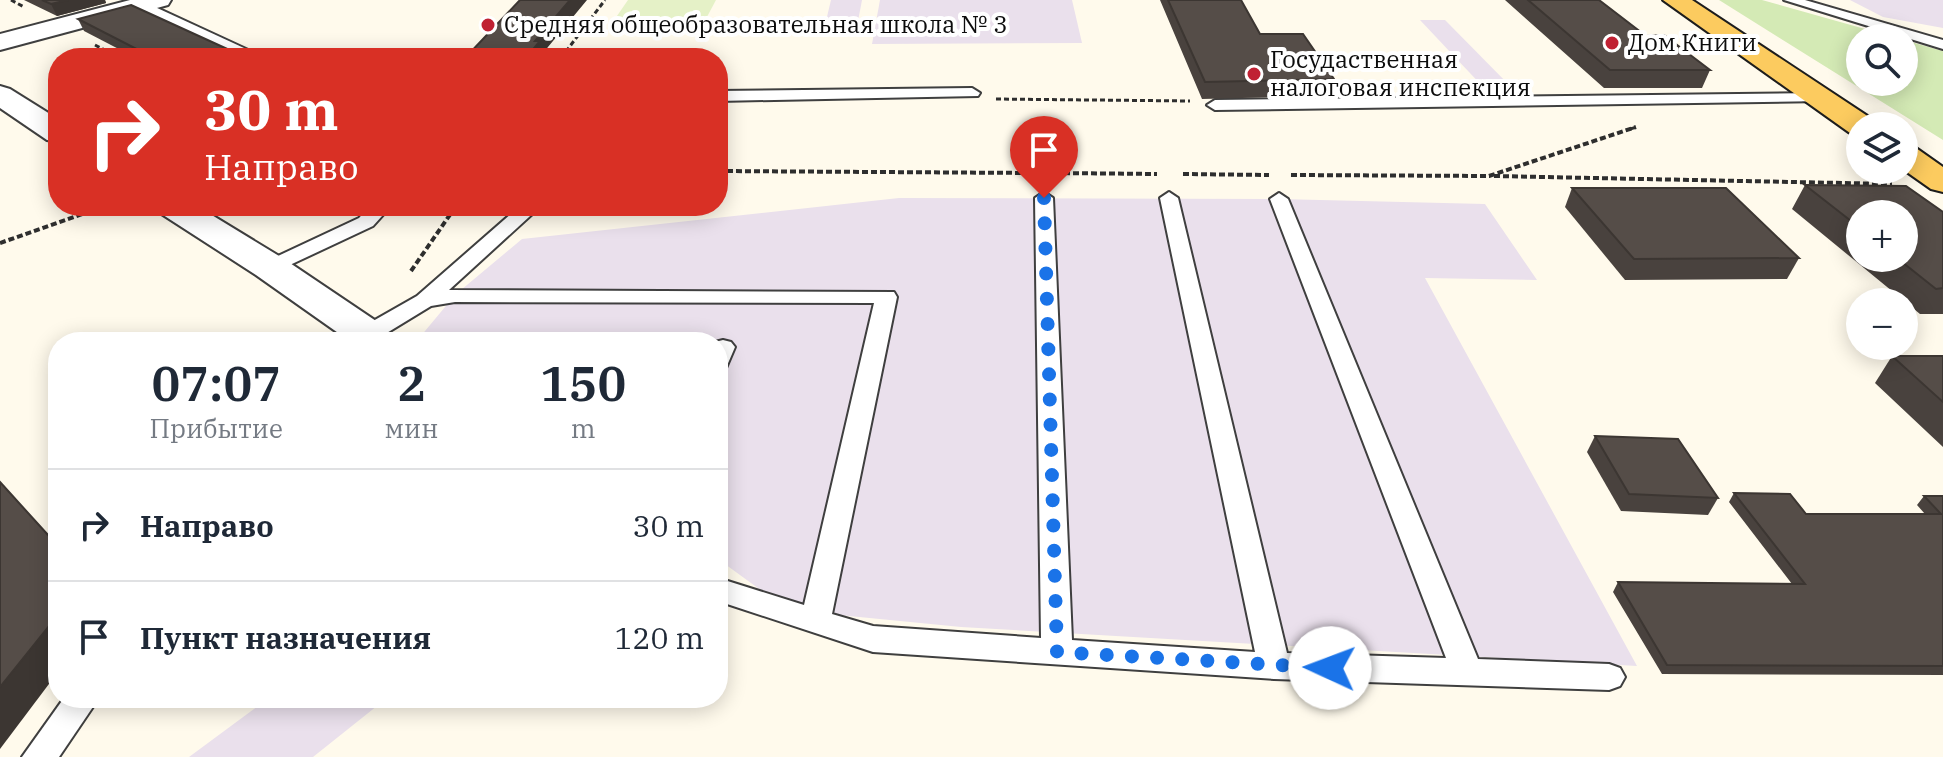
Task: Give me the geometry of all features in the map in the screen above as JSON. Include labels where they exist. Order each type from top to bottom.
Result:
[{"type":"main road","points":[[1675,0],[1846,116]]},
{"type":"main road","points":[[1918,174],[1943,182]]},
{"type":"street","points":[[0,42],[150,2]]},
{"type":"street","points":[[0,95],[48,126]]},
{"type":"street","points":[[188,216],[270,267],[359,332]]},
{"type":"lane","points":[[1791,0],[1943,45]]},
{"type":"lane","points":[[150,2],[235,48]]},
{"type":"lane","points":[[728,96],[972,93]]},
{"type":"lane","points":[[1215,105],[1819,98]]},
{"type":"lane","points":[[1046,186],[1057,652]]},
{"type":"lane","points":[[1172,186],[1274,666]]},
{"type":"lane","points":[[1282,187],[1468,674]]},
{"type":"lane","points":[[270,267],[366,222],[372,216]]},
{"type":"lane","points":[[379,332],[424,301],[520,216]]},
{"type":"lane","points":[[424,301],[455,295],[886,297],[816,619]]},
{"type":"lane","points":[[728,592],[873,639],[1274,666],[1609,677]]},
{"type":"lane","points":[[39,757],[76,708]]},
{"type":"path","points":[[569,48],[605,0]]},
{"type":"path","points":[[1489,176],[1648,123]]},
{"type":"path","points":[[728,171],[1033,173]]},
{"type":"path","points":[[1282,187],[1489,176],[1846,171]]},
{"type":"path","points":[[1046,186],[1159,174]]},
{"type":"path","points":[[1172,186],[1269,175]]},
{"type":"path","points":[[0,243],[77,216]]},
{"type":"shaded area","points":[[831,0],[862,0],[858,21],[826,21]]},
{"type":"shaded area","points":[[880,0],[1072,0],[1082,43],[872,44]]},
{"type":"shaded area","points":[[1850,0],[1943,0],[1943,28],[1883,17]]},
{"type":"shaded area","points":[[1420,20],[1445,20],[1513,89],[1485,89]]},
{"type":"shaded area","points":[[899,198],[1279,199],[1485,204],[1537,280],[1425,278],[1637,666],[961,627],[788,610],[728,566],[728,332],[424,332],[455,295],[522,239]]},
{"type":"shaded area","points":[[255,708],[374,708],[313,757],[189,757]]},
{"type":"green space","points":[[628,0],[716,0],[701,28],[608,29]]},
{"type":"green space","points":[[1719,0],[1762,0],[1847,24],[1846,79]]},
{"type":"green space","points":[[1918,44],[1943,51],[1943,140],[1918,124],[1918,112],[1898,112],[1873,96],[1918,96]]},
{"type":"building","points":[[42,0],[68,0],[51,4]]},
{"type":"building","points":[[520,0],[570,0],[535,41],[540,41],[534,48],[474,48]]},
{"type":"building","points":[[1168,0],[1241,0],[1260,34],[1303,34],[1334,79],[1205,82]]},
{"type":"building","points":[[1528,0],[1599,0],[1646,36],[1664,35],[1710,70],[1610,70]]},
{"type":"building","points":[[131,5],[225,48],[135,48],[78,19]]},
{"type":"building","points":[[1805,185],[1906,186],[1943,212],[1943,288],[1936,289],[1915,272],[1918,272],[1918,200],[1846,200],[1846,217]]},
{"type":"building","points":[[1572,188],[1726,188],[1799,258],[1634,259]]},
{"type":"building","points":[[1943,356],[1943,402],[1896,360]]},
{"type":"building","points":[[1595,436],[1678,439],[1718,498],[1629,494]]},
{"type":"building","points":[[0,482],[48,535],[48,627],[0,687]]},
{"type":"building","points":[[1734,493],[1790,494],[1806,514],[1941,514],[1924,496],[1943,496],[1943,666],[1667,665],[1618,582],[1805,584]]},
{"type":"place","name":"Средняя общеобразовательная школа № 3","points":[[488,25]]},
{"type":"place","name":"Дом Книги","points":[[1612,43]]},
{"type":"place","name":"Госудаственная налоговая инспекция","points":[[1254,74]]},
{"type":"route","points":[[1044,198],[1057,652],[1330,668]]}]
